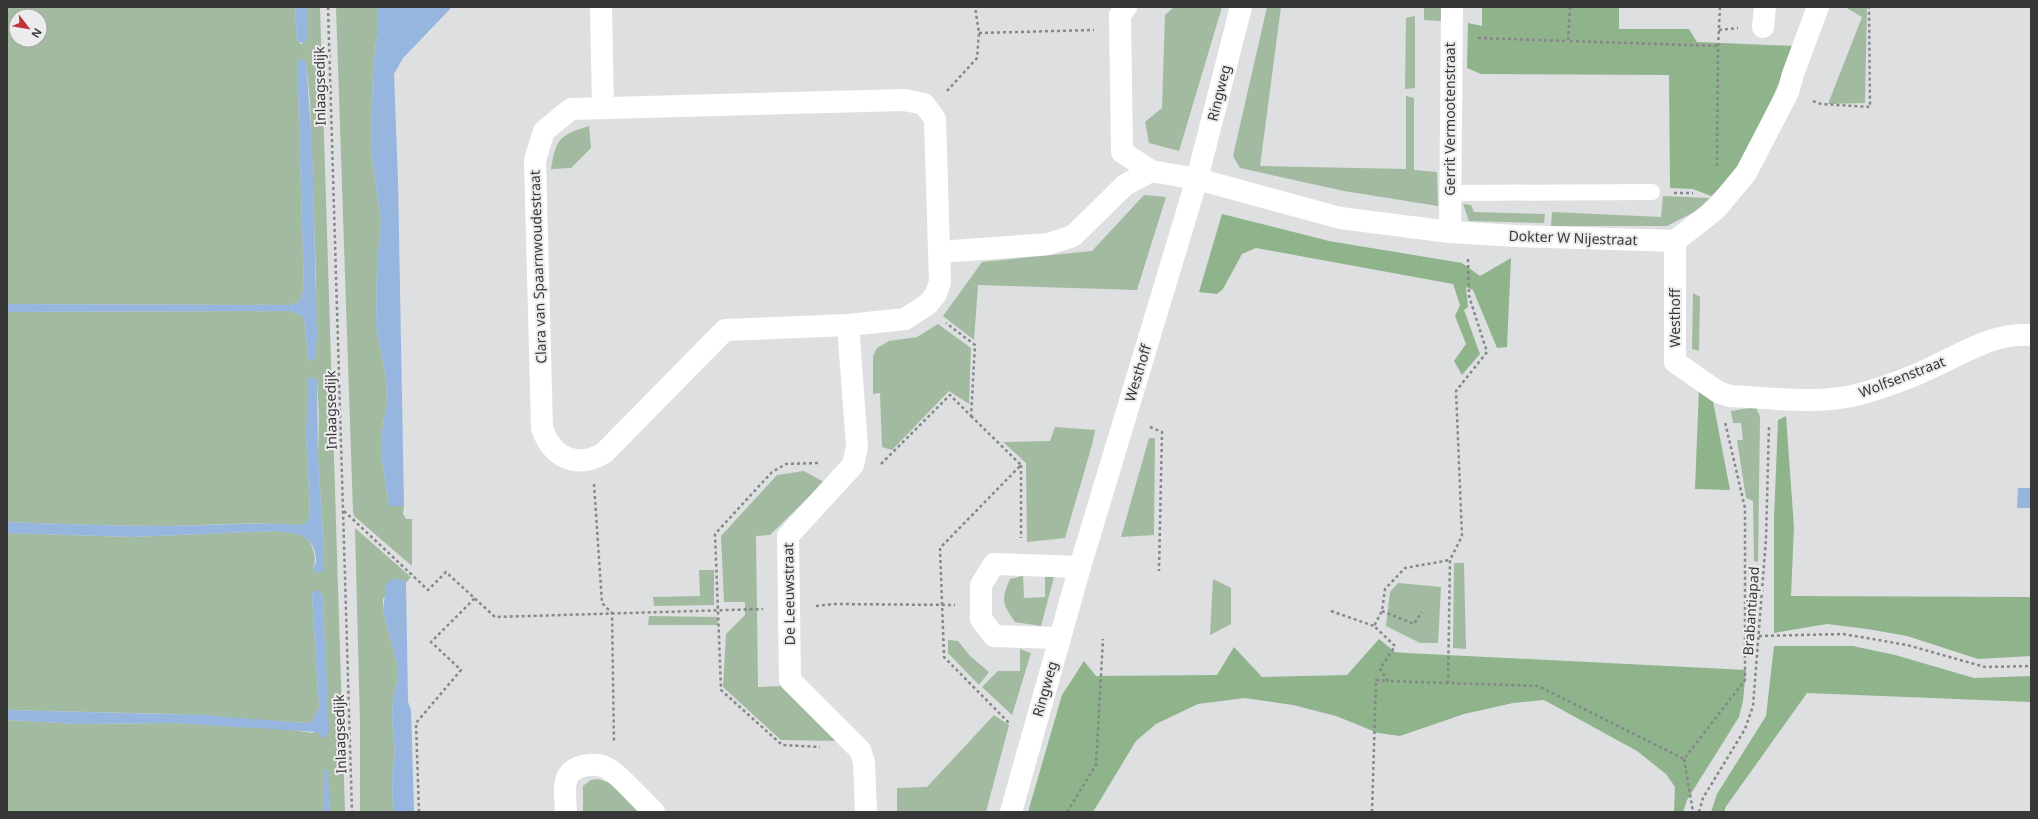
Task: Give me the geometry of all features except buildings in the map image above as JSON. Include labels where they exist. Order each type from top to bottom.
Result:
[{"type":"street","points":[[601,7],[603,108]]},
{"type":"street","points":[[1126,7],[1120,15],[1122,152],[1151,171],[1197,179]]},
{"type":"street","name":"Ringweg","points":[[1197,179],[1241,7]]},
{"type":"street","name":"Gerrit Vermootenstraat","points":[[1452,7],[1450,38],[1450,193],[1459,232]]},
{"type":"street","points":[[1675,241],[1716,209],[1746,173],[1788,92],[1793,74],[1818,7]]},
{"type":"street","name":"Clara van Spaarnwoudestraat","points":[[593,460],[573,460],[562,456],[546,441],[542,428],[534,160],[544,131],[571,110],[603,108],[904,100],[924,104],[929,111]]},
{"type":"street","points":[[593,460],[604,453],[725,330],[848,325],[905,319],[924,307],[936,294],[940,282],[935,119],[929,111]]},
{"type":"street","points":[[940,252],[1048,244],[1073,236],[1125,185],[1151,171]]},
{"type":"street","name":"Dokter W Nijestraat","points":[[1197,179],[1340,218],[1459,232],[1516,236],[1675,241]]},
{"type":"street","name":"Westhoff","points":[[1080,567],[1197,179]]},
{"type":"street","name":"Westhoff","points":[[1675,241],[1675,362],[1718,392],[1730,396],[1769,398]]},
{"type":"street","name":"De Leeuwstraat","points":[[848,325],[857,446],[853,463],[843,477],[788,536],[790,680],[860,750],[864,762],[866,812]]},
{"type":"street","name":"Wolfsenstraat","points":[[1769,398],[1827,399],[1859,394],[1914,375],[1998,337],[2018,334],[2031,335]]},
{"type":"street","points":[[1059,638],[994,636],[981,619],[981,585],[994,564],[1080,567]]},
{"type":"street","name":"Ringweg","points":[[1011,812],[1080,567]]},
{"type":"street","points":[[566,812],[565,783],[569,773],[580,766],[596,764],[611,770],[654,812]]},
{"type":"lane","points":[[1450,193],[1652,192]]},
{"type":"path","name":"Inlaagsedijk","points":[[328,7],[352,812]]},
{"type":"path","points":[[929,111],[977,58],[979,33],[975,7]]},
{"type":"path","points":[[1568,41],[1570,7]]},
{"type":"path","points":[[1717,170],[1718,46],[1720,7]]},
{"type":"path","points":[[1788,92],[1821,104],[1870,107],[1869,7]]},
{"type":"path","points":[[979,33],[1120,29]]},
{"type":"path","points":[[1450,38],[1718,46]]},
{"type":"path","points":[[1448,683],[1450,560],[1462,536],[1456,391],[1487,352],[1469,296],[1459,232]]},
{"type":"path","points":[[853,463],[877,468],[950,395],[971,416],[975,345],[924,307]]},
{"type":"path","points":[[1693,812],[1684,759],[1745,680],[1745,508],[1718,392]]},
{"type":"path","name":"Brabantiapad","points":[[1699,812],[1703,798],[1745,729],[1753,706],[1766,540],[1769,398]]},
{"type":"path","points":[[1148,426],[1162,432],[1159,571]]},
{"type":"path","points":[[593,460],[602,603],[612,613],[615,741],[611,770]]},
{"type":"path","points":[[1021,465],[1021,565]]},
{"type":"path","points":[[343,511],[428,590],[446,572],[495,617],[789,609],[834,604],[981,605]]},
{"type":"path","points":[[1374,626],[1382,611],[1385,589],[1405,568],[1450,560]]},
{"type":"path","points":[[419,812],[416,723],[460,670],[431,642],[475,598]]},
{"type":"path","points":[[1331,611],[1374,626],[1395,646],[1380,669],[1388,681]]},
{"type":"path","points":[[1382,611],[1414,624],[1422,612]]},
{"type":"path","points":[[1759,636],[1843,634],[1907,645],[1985,667],[2031,666]]},
{"type":"path","points":[[1067,812],[1096,765],[1103,639]]},
{"type":"path","points":[[1372,812],[1376,680],[1538,686],[1684,759]]},
{"type":"green space","points":[[7,7],[295,7],[297,41],[301,44],[307,39],[307,7],[320,7],[345,812],[330,812],[327,770],[323,812],[7,812],[7,720],[77,724],[175,723],[284,729],[313,733],[328,717],[323,600],[322,593],[315,591],[312,594],[319,708],[313,721],[308,723],[173,714],[7,710],[7,533],[131,537],[277,531],[289,532],[300,534],[311,544],[315,557],[313,568],[324,551],[318,457],[319,416],[317,380],[309,378],[306,433],[310,514],[308,521],[303,526],[254,524],[131,526],[7,522],[7,312],[291,311],[304,317],[308,358],[310,361],[315,359],[316,279],[312,155],[310,101],[306,63],[304,60],[298,61],[298,91],[304,290],[299,302],[291,305],[7,304]]},
{"type":"green space","points":[[336,7],[377,8],[377,35],[373,68],[371,150],[381,222],[377,262],[376,326],[386,377],[387,403],[381,436],[381,455],[389,506],[404,506],[403,514],[406,519],[412,519],[412,566],[354,516],[353,512]]},
{"type":"green space","points":[[1174,7],[1222,7],[1179,151],[1149,143],[1145,122],[1162,108],[1165,15]]},
{"type":"green space","points":[[1267,7],[1281,7],[1260,166],[1406,169],[1406,96],[1414,98],[1414,170],[1437,172],[1438,206],[1344,191],[1240,168],[1233,156]]},
{"type":"green space","points":[[1424,7],[1441,7],[1441,21],[1424,20]]},
{"type":"green space","points":[[1482,7],[1619,7],[1619,29],[1689,29],[1697,42],[1795,46],[1759,129],[1744,158],[1728,181],[1711,196],[1693,189],[1670,188],[1669,75],[1481,74],[1467,68],[1468,23],[1482,26]]},
{"type":"green space","points":[[1845,7],[1867,7],[1865,103],[1828,104],[1862,17]]},
{"type":"green space","points":[[1415,16],[1415,88],[1405,89],[1406,18]]},
{"type":"green space","points":[[589,126],[591,148],[571,168],[551,169],[555,150],[561,139],[572,132]]},
{"type":"green space","points":[[1144,195],[1166,197],[1137,290],[978,285],[974,340],[943,316],[982,262],[1092,251]]},
{"type":"green space","points":[[1663,196],[1709,198],[1698,210],[1667,226],[1551,226],[1552,212],[1661,217]]},
{"type":"green space","points":[[1463,204],[1471,205],[1474,212],[1545,214],[1544,223],[1469,221]]},
{"type":"green space","points":[[1222,214],[1329,241],[1462,263],[1480,276],[1511,258],[1507,347],[1497,348],[1473,290],[1466,287],[1468,307],[1464,310],[1480,354],[1462,375],[1454,361],[1466,344],[1455,316],[1460,305],[1453,284],[1256,248],[1242,254],[1223,289],[1217,294],[1199,292]]},
{"type":"green space","points":[[1693,293],[1700,297],[1699,351],[1692,349]]},
{"type":"green space","points":[[938,324],[971,348],[969,404],[949,391],[892,450],[882,447],[880,393],[873,394],[873,356],[877,348],[889,341],[917,337]]},
{"type":"green space","points":[[1699,387],[1713,401],[1730,490],[1695,489]]},
{"type":"green space","points":[[1756,407],[1760,417],[1758,562],[1754,561],[1753,501],[1746,498],[1737,440],[1743,440],[1741,423],[1733,423],[1731,411]]},
{"type":"green space","points":[[1786,416],[1794,527],[1791,596],[2031,597],[2031,656],[1978,659],[1907,636],[1827,624],[1774,633],[1774,519],[1778,420]]},
{"type":"green space","points":[[1055,427],[1095,430],[1092,445],[1065,538],[1027,542],[1026,463],[1003,442],[1050,441]]},
{"type":"green space","points":[[1149,438],[1155,438],[1154,535],[1121,537]]},
{"type":"green space","points":[[804,471],[824,482],[770,535],[756,536],[758,687],[783,686],[840,741],[781,740],[723,687],[726,634],[745,615],[745,602],[724,602],[721,536],[777,475]]},
{"type":"green space","points":[[355,528],[411,577],[406,583],[401,579],[383,599],[383,611],[398,667],[398,679],[393,698],[392,719],[395,751],[392,775],[393,812],[360,812],[360,724]]},
{"type":"green space","points":[[1454,563],[1464,563],[1466,649],[1453,648]]},
{"type":"green space","points":[[699,570],[714,570],[714,605],[654,606],[653,597],[700,596]]},
{"type":"green space","points":[[1045,574],[1054,577],[1041,626],[1015,622],[1007,610],[1004,601],[1005,592],[1010,579],[1023,576],[1024,598],[1045,597]]},
{"type":"green space","points":[[1213,579],[1231,588],[1231,624],[1210,635]]},
{"type":"green space","points":[[1398,583],[1441,587],[1438,643],[1420,643],[1386,626],[1390,592]]},
{"type":"green space","points":[[649,616],[717,617],[718,625],[648,625]]},
{"type":"green space","points":[[1379,639],[1395,652],[1746,670],[1743,701],[1739,717],[1687,800],[1683,812],[1674,812],[1675,787],[1666,774],[1637,751],[1544,700],[1513,703],[1464,714],[1400,736],[1378,733],[1336,716],[1293,705],[1245,698],[1198,704],[1156,724],[1136,741],[1093,812],[1028,812],[1062,695],[1084,661],[1096,676],[1217,675],[1234,647],[1262,677],[1347,675]]},
{"type":"green space","points":[[948,640],[958,641],[970,656],[989,672],[979,685],[948,653]]},
{"type":"green space","points":[[1774,646],[1853,646],[1895,655],[1974,678],[2031,676],[2031,702],[1807,693],[1725,808],[1725,812],[1711,812],[1717,794],[1766,716]]},
{"type":"green space","points":[[1020,649],[1031,653],[1012,715],[982,687],[998,671],[1020,671]]},
{"type":"green space","points":[[994,715],[1009,725],[986,812],[897,812],[897,788],[927,787]]},
{"type":"green space","points":[[598,779],[610,783],[639,812],[583,812],[583,786],[591,780]]},
{"type":"water","points":[[295,7],[307,7],[307,39],[304,43],[297,42]]},
{"type":"water","points":[[377,7],[452,7],[403,58],[394,74],[398,180],[404,506],[389,506],[381,455],[381,436],[387,403],[386,377],[376,326],[377,262],[381,222],[371,150],[373,68],[377,35]]},
{"type":"water","points":[[301,59],[306,63],[312,142],[317,336],[315,359],[310,361],[308,358],[304,317],[291,311],[7,312],[7,304],[291,305],[299,302],[304,290],[298,91],[298,61]]},
{"type":"water","points":[[313,377],[317,380],[318,457],[324,551],[324,569],[322,572],[313,572],[316,562],[314,550],[312,544],[304,536],[277,531],[131,537],[7,533],[7,522],[151,526],[254,524],[303,525],[308,521],[310,514],[306,433],[308,379]]},
{"type":"water","points":[[2018,488],[2031,488],[2031,508],[2017,508]]},
{"type":"water","points":[[393,579],[401,579],[406,583],[408,702],[411,710],[414,812],[393,812],[392,775],[395,751],[392,719],[393,698],[398,679],[398,667],[383,611],[386,584]]},
{"type":"water","points":[[319,590],[322,593],[323,600],[329,731],[326,737],[321,738],[317,732],[175,723],[77,724],[7,720],[7,710],[203,715],[308,723],[312,721],[319,708],[312,594]]},
{"type":"water","points":[[323,770],[327,770],[328,775],[330,812],[323,812]]}]
